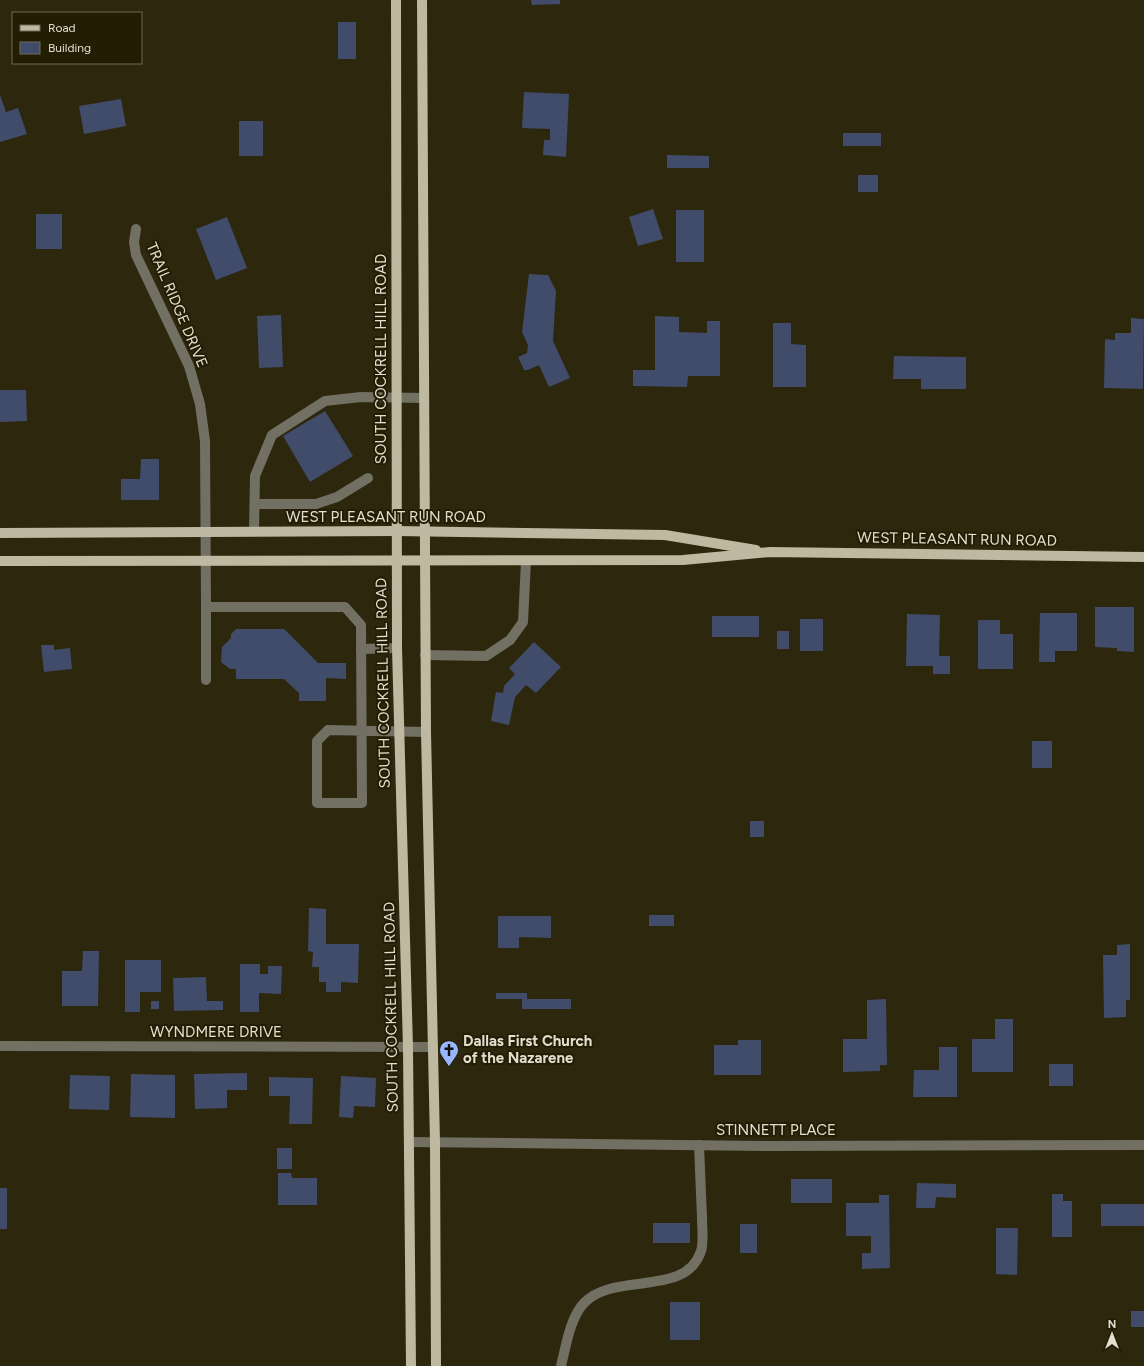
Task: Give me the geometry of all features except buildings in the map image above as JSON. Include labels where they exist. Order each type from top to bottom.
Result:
[{"type":"main road","name":"SOUTH COCKRELL HILL ROAD","points":[[396,0],[397,648],[398,731],[408,1048],[412,1366]]},
{"type":"main road","points":[[422,0],[425,656],[435,1142],[436,1366]]},
{"type":"main road","name":"WEST PLEASANT RUN ROAD","points":[[0,532],[254,531],[666,535],[770,552]]},
{"type":"main road","name":"WEST PLEASANT RUN ROAD","points":[[0,561],[206,560],[425,562],[683,560],[770,552],[1144,556]]},
{"type":"street","name":"TRAIL RIDGE DRIVE","points":[[136,230],[134,242],[136,255],[189,366],[200,404],[206,441],[206,680]]},
{"type":"street","points":[[254,531],[255,476],[272,436],[325,401],[361,398],[424,398]]},
{"type":"street","points":[[255,504],[316,504],[337,497],[368,478]]},
{"type":"street","points":[[425,656],[486,656],[510,640],[523,622],[526,561]]},
{"type":"street","points":[[206,607],[345,607],[360,625],[362,730],[362,803],[317,803],[316,742],[328,730],[362,730],[426,732]]},
{"type":"street","points":[[361,649],[397,648]]},
{"type":"street","name":"WYNDMERE DRIVE","points":[[0,1046],[432,1047]]},
{"type":"street","name":"STINNETT PLACE","points":[[409,1142],[699,1145],[1144,1145]]},
{"type":"street","points":[[561,1366],[577,1314],[589,1300],[605,1291],[621,1286],[676,1277],[690,1269],[698,1260],[702,1250],[699,1145]]},
{"type":"place","name":"Dallas First Church of the Nazarene","points":[[449,1067]]}]
